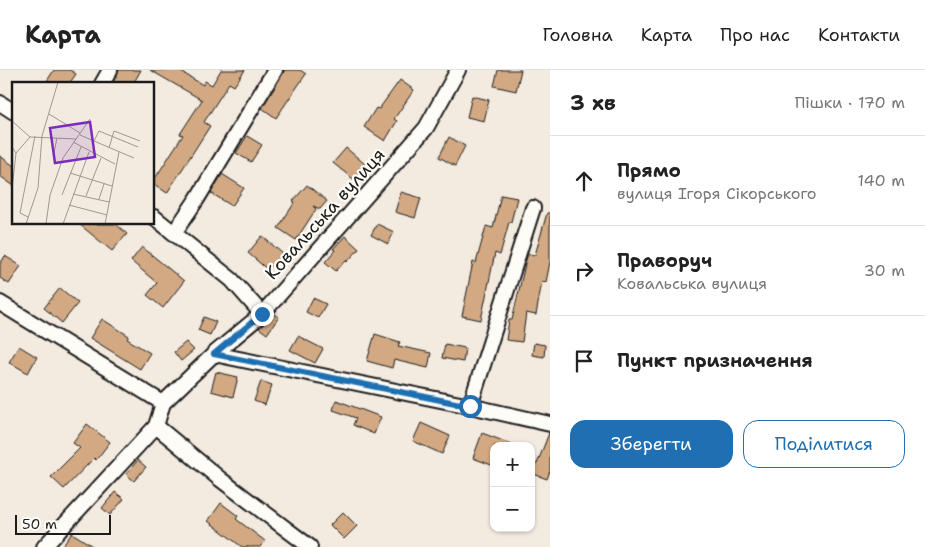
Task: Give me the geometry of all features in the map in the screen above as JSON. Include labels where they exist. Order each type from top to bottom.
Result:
[{"type":"street","points":[[103,82],[110,70]]},
{"type":"street","points":[[174,233],[197,199],[275,70]]},
{"type":"street","name":"Ковальська вулиця","points":[[44,547],[156,426],[163,403],[214,354],[262,314],[426,128],[458,70]]},
{"type":"street","points":[[0,103],[12,111]]},
{"type":"street","points":[[470,406],[533,208]]},
{"type":"street","points":[[155,218],[232,280],[262,314]]},
{"type":"street","points":[[0,303],[163,403]]},
{"type":"street","points":[[214,354],[550,424]]},
{"type":"street","points":[[156,426],[220,479],[310,547]]},
{"type":"building","points":[[54,70],[70,70],[76,74],[70,82],[46,82]]},
{"type":"building","points":[[119,70],[141,70],[134,82],[113,82]]},
{"type":"building","points":[[150,70],[178,70],[203,85],[205,81],[212,85],[221,70],[245,70],[234,86],[229,83],[204,122],[210,126],[167,193],[155,185],[155,178],[183,135],[180,134],[202,100]]},
{"type":"building","points":[[285,70],[300,70],[306,74],[276,118],[262,108]]},
{"type":"building","points":[[498,70],[521,70],[516,91],[494,86]]},
{"type":"building","points":[[400,80],[414,90],[394,119],[397,121],[385,141],[364,127],[376,108],[379,109]]},
{"type":"building","points":[[472,96],[489,100],[484,121],[467,117]]},
{"type":"building","points":[[247,136],[262,145],[251,162],[236,153]]},
{"type":"building","points":[[449,137],[465,146],[455,166],[439,157]]},
{"type":"building","points":[[346,148],[365,164],[353,179],[333,163]]},
{"type":"building","points":[[0,156],[12,165],[12,185],[0,176]]},
{"type":"building","points":[[222,174],[244,188],[232,206],[211,193]]},
{"type":"building","points":[[307,185],[327,201],[320,209],[313,206],[316,209],[296,240],[278,228],[295,202],[293,201]]},
{"type":"building","points":[[401,192],[421,198],[415,218],[395,212]]},
{"type":"building","points":[[501,195],[517,198],[500,255],[495,253],[481,320],[462,316],[473,262],[476,263],[486,226],[493,228]]},
{"type":"building","points":[[547,213],[550,213],[550,262],[546,282],[542,281],[536,315],[526,313],[522,342],[506,340],[509,320],[512,320],[526,260],[528,254],[535,255]]},
{"type":"building","points":[[377,224],[394,232],[388,244],[371,235]]},
{"type":"building","points":[[80,225],[117,225],[127,234],[112,251]]},
{"type":"building","points":[[262,236],[283,254],[268,270],[248,253]]},
{"type":"building","points":[[345,236],[359,249],[336,271],[325,262],[335,250],[333,249]]},
{"type":"building","points":[[142,247],[184,281],[163,308],[147,295],[157,283],[131,261]]},
{"type":"building","points":[[5,256],[21,266],[9,284],[0,278],[0,264]]},
{"type":"building","points":[[60,288],[78,303],[62,323],[44,308]]},
{"type":"building","points":[[313,298],[326,304],[318,318],[306,312]]},
{"type":"building","points":[[274,314],[279,317],[267,334],[259,328]]},
{"type":"building","points":[[204,317],[216,322],[210,335],[198,330]]},
{"type":"building","points":[[102,319],[129,336],[127,339],[150,353],[140,369],[90,338]]},
{"type":"building","points":[[375,334],[400,342],[398,346],[431,353],[428,368],[394,360],[392,368],[367,361]]},
{"type":"building","points":[[298,336],[323,349],[315,363],[290,350]]},
{"type":"building","points":[[186,342],[194,350],[181,361],[174,352]]},
{"type":"building","points":[[534,343],[545,345],[544,357],[532,355]]},
{"type":"building","points":[[445,344],[465,348],[463,362],[442,358]]},
{"type":"building","points":[[19,346],[37,357],[28,373],[9,362]]},
{"type":"building","points":[[216,372],[238,377],[233,397],[211,391]]},
{"type":"building","points":[[261,381],[272,385],[265,405],[254,401]]},
{"type":"building","points":[[336,400],[381,417],[374,434],[353,425],[356,418],[333,410]]},
{"type":"building","points":[[421,423],[450,436],[442,454],[413,441]]},
{"type":"building","points":[[87,424],[110,442],[96,460],[94,458],[64,489],[51,477],[80,448],[73,443]]},
{"type":"building","points":[[482,433],[506,442],[490,442],[490,464],[473,458]]},
{"type":"building","points":[[550,433],[550,471],[547,479],[535,474],[535,463],[537,464]]},
{"type":"building","points":[[138,460],[146,467],[134,481],[126,474]]},
{"type":"building","points":[[115,492],[124,499],[110,515],[102,508]]},
{"type":"building","points":[[221,503],[238,516],[236,519],[265,541],[260,547],[242,547],[208,521]]},
{"type":"building","points":[[343,512],[357,526],[344,539],[330,525]]},
{"type":"building","points":[[72,533],[94,547],[62,547]]},
{"type":"route","points":[[262,314],[214,354],[470,406]]}]
